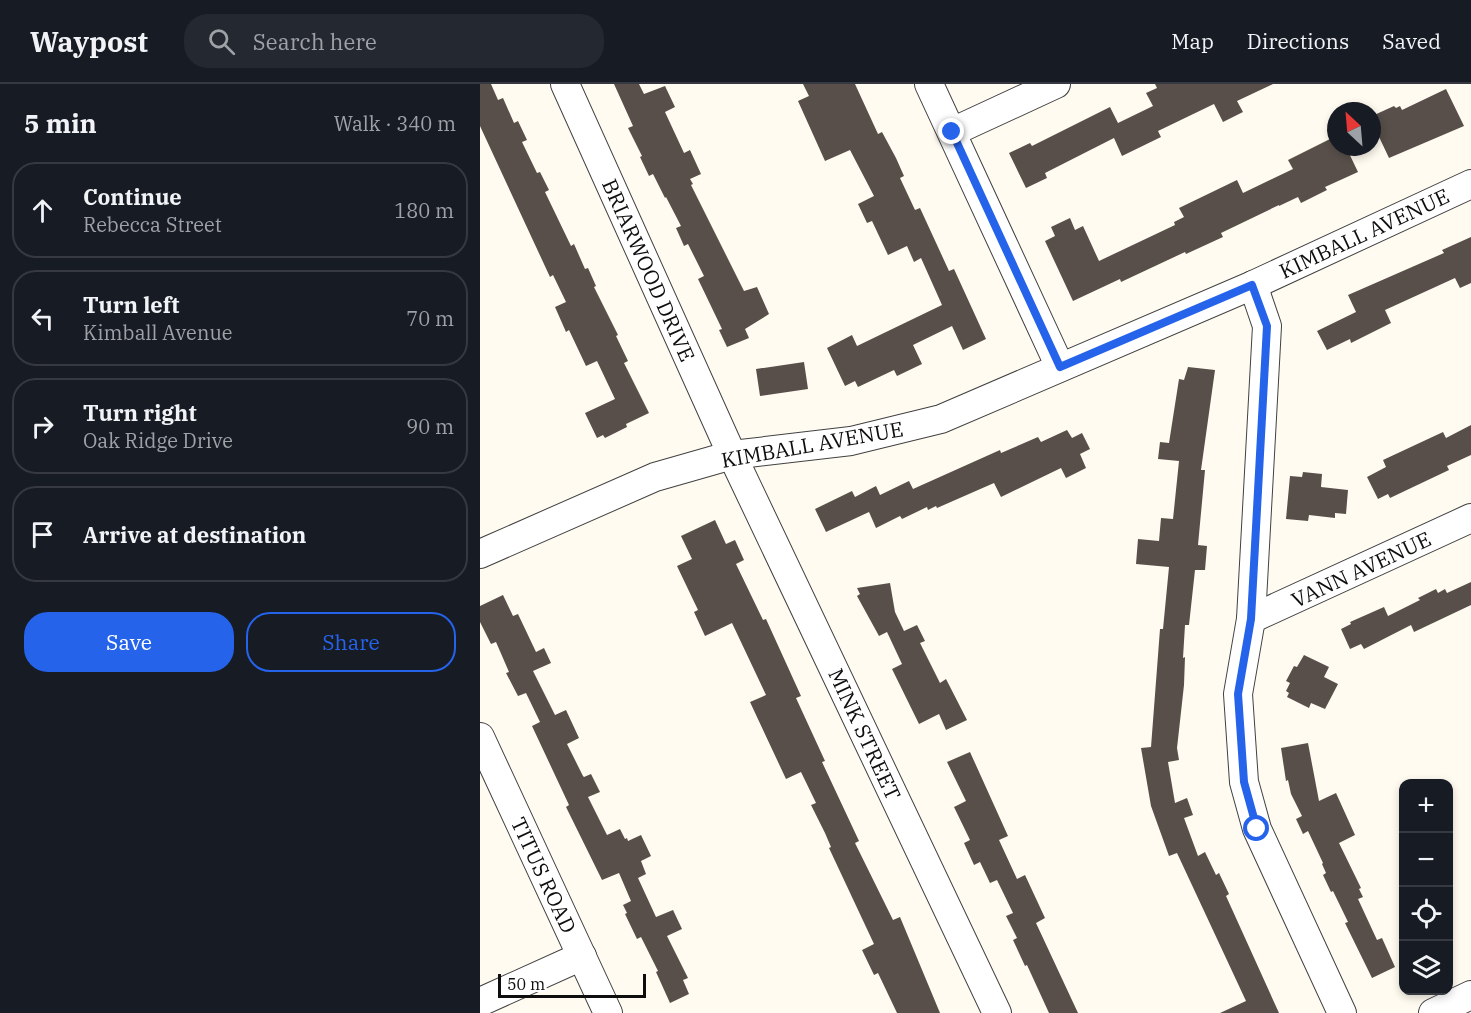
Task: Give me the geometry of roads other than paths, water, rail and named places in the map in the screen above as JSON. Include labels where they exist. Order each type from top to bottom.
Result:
[{"type":"street","name":"BRIARWOOD DRIVE","points":[[565,84],[732,455]]},
{"type":"street","points":[[929,84],[1060,367]]},
{"type":"street","points":[[952,132],[1056,84]]},
{"type":"street","name":"KIMBALL AVENUE","points":[[480,554],[655,477],[732,455],[851,441],[941,419],[1252,285],[1471,184]]},
{"type":"street","points":[[1252,285],[1267,326],[1251,619],[1238,694],[1244,782],[1257,829],[1342,1013]]},
{"type":"street","name":"MINK STREET","points":[[732,455],[997,1013]]},
{"type":"street","name":"VANN AVENUE","points":[[1251,619],[1471,518]]},
{"type":"street","name":"TITUS ROAD","points":[[480,737],[608,1013]]},
{"type":"street","points":[[480,1002],[582,956]]},
{"type":"street","points":[[1433,1013],[1471,994]]}]
